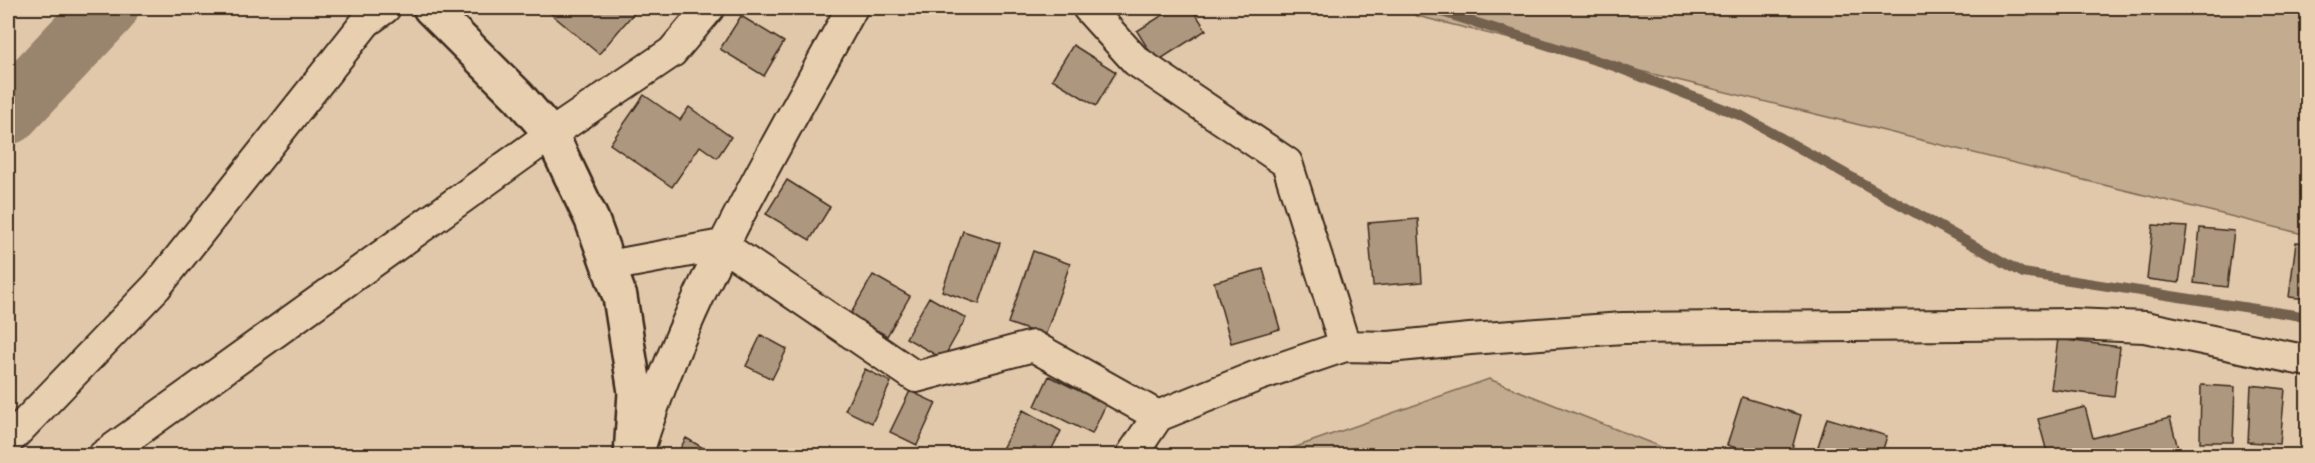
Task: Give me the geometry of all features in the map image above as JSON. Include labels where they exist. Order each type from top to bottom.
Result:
[{"type":"street","points":[[8,441],[157,286],[366,22],[385,8]]},
{"type":"street","points":[[430,8],[518,96],[551,134],[592,220],[620,297],[635,392],[631,456]]},
{"type":"street","points":[[104,456],[551,134],[672,52],[709,8]]},
{"type":"street","points":[[637,456],[652,406],[722,245],[852,8]]},
{"type":"street","points":[[1088,8],[1136,61],[1287,163],[1345,346]]},
{"type":"street","points":[[609,266],[722,245],[916,377],[1033,346],[1158,416]]},
{"type":"street","points":[[1131,456],[1158,416],[1257,376],[1345,346],[1389,347],[1623,328],[2073,324],[2145,327],[2307,361]]},
{"type":"shaded area","points":[[1403,8],[2307,8],[2307,235],[1417,16]]},
{"type":"shaded area","points":[[1489,379],[1681,455],[1273,455]]},
{"type":"building","points":[[544,8],[638,8],[599,54]]},
{"type":"building","points":[[1174,8],[1192,8],[1206,30],[1156,62],[1137,31]]},
{"type":"building","points":[[741,16],[784,42],[764,76],[720,49]]},
{"type":"building","points":[[1073,45],[1116,72],[1096,106],[1052,79]]},
{"type":"building","points":[[644,95],[680,120],[689,107],[731,137],[717,158],[700,146],[672,187],[610,144]]},
{"type":"building","points":[[787,180],[830,207],[810,240],[766,214]]},
{"type":"building","points":[[1418,219],[1422,282],[1373,286],[1368,223]]},
{"type":"building","points":[[2153,225],[2187,227],[2179,283],[2147,279]]},
{"type":"building","points":[[2200,228],[2234,231],[2227,287],[2194,283]]},
{"type":"building","points":[[963,231],[1000,243],[979,304],[942,291]]},
{"type":"building","points":[[2296,242],[2308,243],[2308,299],[2289,297]]},
{"type":"building","points":[[1033,251],[1070,264],[1045,336],[1008,323]]},
{"type":"building","points":[[1263,269],[1280,329],[1231,343],[1214,282]]},
{"type":"building","points":[[873,275],[910,296],[887,336],[850,315]]},
{"type":"building","points":[[929,297],[966,318],[943,359],[906,338]]},
{"type":"building","points":[[761,335],[787,349],[772,379],[746,366]]},
{"type":"building","points":[[2058,339],[2120,347],[2114,397],[2051,389]]},
{"type":"building","points":[[865,369],[891,382],[872,423],[845,410]]},
{"type":"building","points":[[1049,376],[1106,404],[1092,434],[1035,406]]},
{"type":"building","points":[[2201,385],[2235,387],[2233,442],[2200,442]]},
{"type":"building","points":[[2251,385],[2285,389],[2280,444],[2248,442]]},
{"type":"building","points":[[910,391],[936,403],[917,445],[890,432]]},
{"type":"building","points":[[1742,397],[1801,415],[1790,456],[1761,456],[1727,445]]},
{"type":"building","points":[[2085,407],[2093,438],[2170,418],[2180,456],[2048,456],[2038,419]]},
{"type":"building","points":[[1023,410],[1061,431],[1048,456],[998,456]]},
{"type":"building","points":[[1827,418],[1887,436],[1881,456],[1815,456]]},
{"type":"building","points":[[686,438],[717,456],[676,456]]},
{"type":"waterway","points":[[8,113],[107,8]]},
{"type":"waterway","points":[[1429,8],[1614,66],[1742,116],[2023,273],[2308,317]]}]
